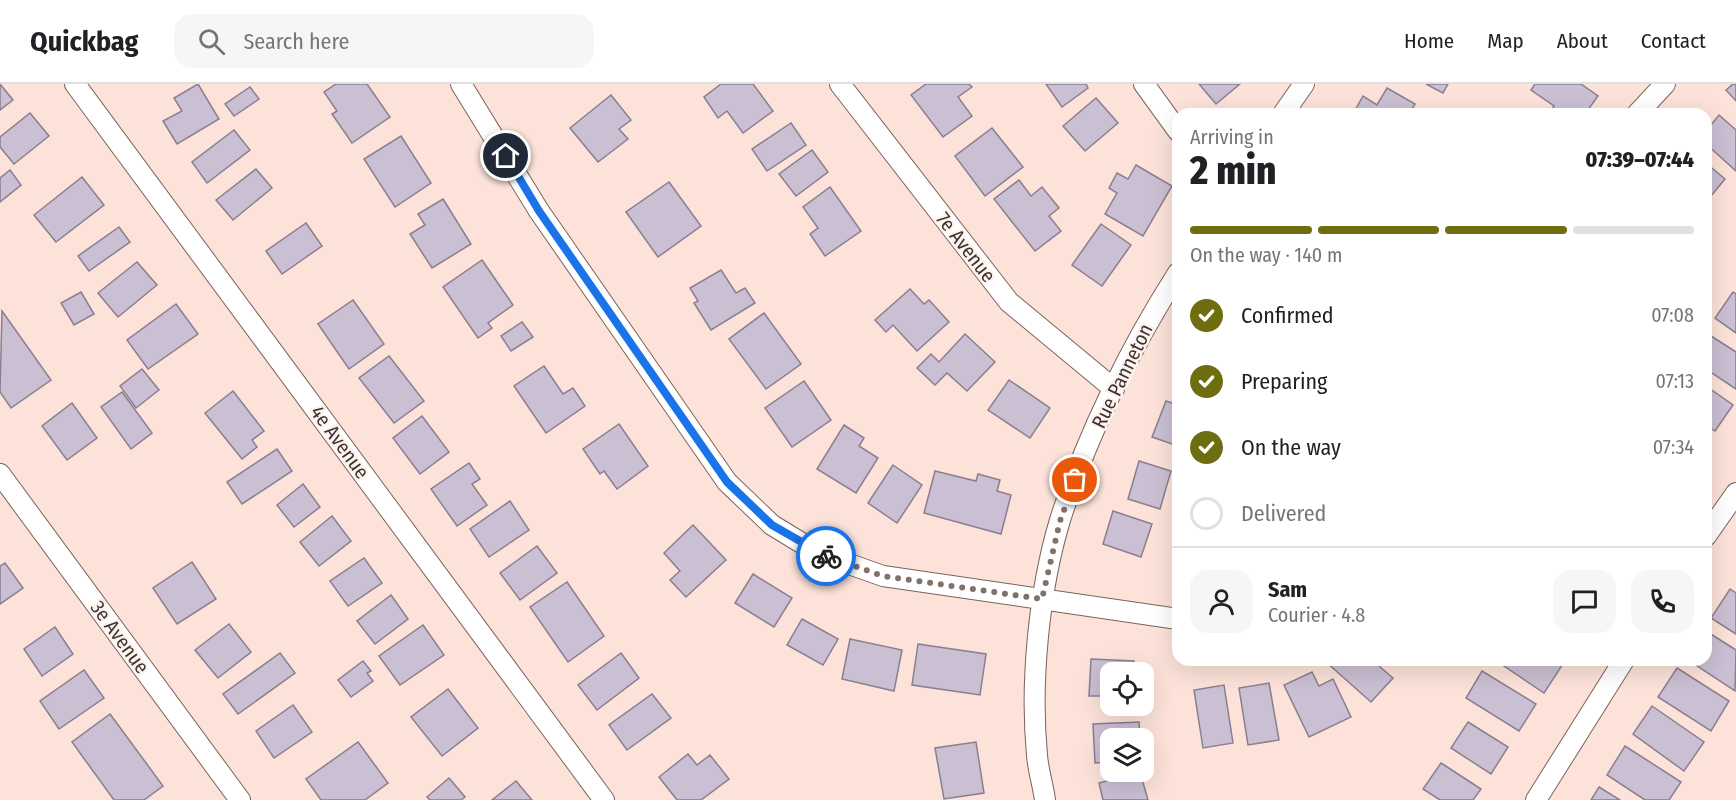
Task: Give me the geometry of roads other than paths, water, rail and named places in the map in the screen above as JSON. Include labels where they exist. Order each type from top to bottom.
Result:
[{"type":"street","name":"4e Avenue","points":[[75,84],[604,800]]},
{"type":"street","points":[[461,84],[539,211],[727,482],[772,525],[818,552],[883,576],[1172,618]]},
{"type":"street","name":"7e Avenue","points":[[840,84],[1009,302],[1114,389]]},
{"type":"street","points":[[1144,84],[1172,123]]},
{"type":"street","points":[[1287,108],[1304,84]]},
{"type":"street","points":[[1642,108],[1665,84]]},
{"type":"street","name":"Rue Panneton","points":[[1045,800],[1037,756],[1036,697],[1042,599],[1060,521],[1083,460],[1114,389],[1154,310],[1172,282]]},
{"type":"street","name":"3e Avenue","points":[[0,474],[240,800]]},
{"type":"street","points":[[1712,527],[1736,493]]},
{"type":"street","points":[[1536,800],[1620,666]]}]
